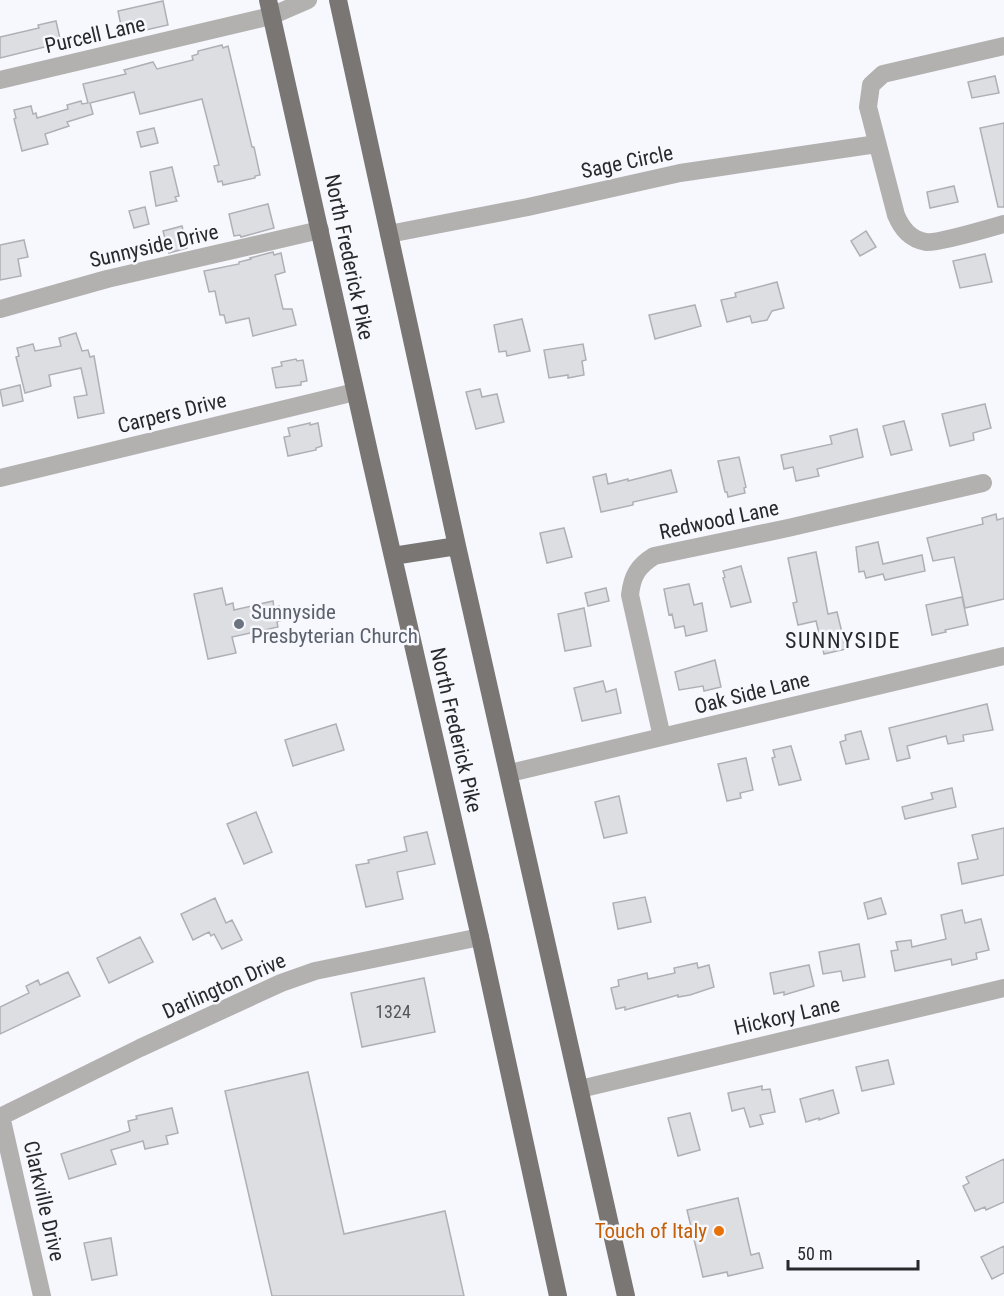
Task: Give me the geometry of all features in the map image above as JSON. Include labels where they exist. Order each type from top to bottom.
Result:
[{"type":"main road","name":"North Frederick Pike","points":[[338,0],[457,546],[510,773],[626,1296]]},
{"type":"main road","name":"North Frederick Pike","points":[[270,8],[480,937],[558,1296]]},
{"type":"main road","points":[[393,556],[457,546]]},
{"type":"street","name":"Purcell Lane","points":[[0,80],[270,8],[308,0]]},
{"type":"street","points":[[1004,46],[883,74],[871,85],[868,107],[896,215],[901,227],[911,236],[928,242],[1004,224]]},
{"type":"street","name":"Sage Circle","points":[[389,234],[528,207],[680,173],[877,144]]},
{"type":"street","name":"Sunnyside Drive","points":[[0,309],[107,279],[320,230]]},
{"type":"street","name":"Carpers Drive","points":[[0,478],[355,392]]},
{"type":"street","name":"Redwood Lane","points":[[662,738],[630,595],[635,573],[644,563],[654,556],[983,483]]},
{"type":"street","name":"Oak Side Lane","points":[[510,773],[1004,656]]},
{"type":"street","name":"Darlington Drive","points":[[1,1116],[280,983],[315,971],[480,937]]},
{"type":"street","name":"Hickory Lane","points":[[580,1089],[1004,988]]},
{"type":"street","name":"Clarkville Drive","points":[[1,1116],[42,1296]]},
{"type":"building","points":[[163,1],[168,25],[123,35],[118,11]]},
{"type":"building","points":[[56,21],[61,43],[0,58],[0,37],[39,28],[38,25]]},
{"type":"building","points":[[222,45],[223,48],[228,46],[252,147],[254,147],[260,175],[255,178],[223,185],[222,181],[218,182],[214,166],[219,165],[202,99],[140,114],[134,92],[90,103],[93,114],[67,122],[69,126],[45,134],[48,144],[22,151],[14,110],[31,106],[37,118],[68,109],[67,105],[81,101],[82,104],[88,103],[83,84],[126,74],[124,70],[153,62],[157,69],[193,60],[192,56],[198,54],[198,51]]},
{"type":"building","points":[[995,76],[999,93],[972,98],[968,82]]},
{"type":"building","points":[[1004,123],[1004,207],[998,207],[980,128]]},
{"type":"building","points":[[154,128],[158,143],[141,147],[137,132]]},
{"type":"building","points":[[172,167],[179,196],[175,197],[177,201],[156,206],[150,172]]},
{"type":"building","points":[[954,186],[958,202],[930,208],[927,192]]},
{"type":"building","points":[[268,204],[274,228],[241,237],[240,235],[234,236],[229,214]]},
{"type":"building","points":[[145,207],[149,224],[134,228],[129,211]]},
{"type":"building","points":[[182,226],[187,248],[169,253],[163,231]]},
{"type":"building","points":[[866,231],[876,247],[860,256],[851,241]]},
{"type":"building","points":[[24,240],[28,257],[18,259],[21,276],[0,280],[0,245]]},
{"type":"building","points":[[273,252],[274,255],[281,253],[285,272],[275,275],[283,309],[292,309],[296,325],[253,336],[249,318],[226,323],[224,315],[220,315],[215,291],[209,292],[204,271],[239,264],[250,258]]},
{"type":"building","points":[[985,254],[992,282],[960,288],[953,261]]},
{"type":"building","points":[[777,282],[784,308],[772,311],[767,320],[752,323],[750,316],[727,322],[721,300],[736,297],[735,293]]},
{"type":"building","points":[[695,305],[701,326],[655,339],[649,315]]},
{"type":"building","points":[[522,319],[530,351],[507,356],[506,351],[499,352],[494,325]]},
{"type":"building","points":[[76,333],[82,351],[88,350],[90,357],[94,356],[104,413],[78,418],[74,397],[87,395],[81,368],[49,375],[51,386],[25,393],[16,357],[19,356],[17,348],[33,344],[35,351],[61,346],[59,338]]},
{"type":"building","points":[[583,344],[586,360],[582,361],[584,375],[549,378],[544,350]]},
{"type":"building","points":[[296,359],[297,361],[303,360],[307,381],[301,382],[301,385],[276,388],[272,368],[282,366],[281,362]]},
{"type":"building","points":[[20,385],[23,401],[3,406],[0,390]]},
{"type":"building","points":[[480,389],[482,397],[497,394],[504,422],[476,429],[466,392]]},
{"type":"building","points":[[985,404],[991,428],[973,433],[974,440],[950,446],[942,414]]},
{"type":"building","points":[[904,421],[912,450],[891,455],[883,426]]},
{"type":"building","points":[[310,423],[310,425],[318,423],[322,446],[316,450],[288,456],[284,437],[290,436],[288,428]]},
{"type":"building","points":[[857,429],[863,457],[817,469],[819,476],[796,481],[793,467],[784,469],[781,455],[832,444],[830,436]]},
{"type":"building","points":[[739,457],[746,487],[744,488],[745,493],[728,497],[718,461]]},
{"type":"building","points":[[671,470],[677,492],[601,512],[593,477],[606,474],[608,484]]},
{"type":"building","points":[[996,514],[997,520],[1004,518],[1004,599],[965,608],[954,557],[933,561],[927,538],[983,524],[982,518]]},
{"type":"building","points":[[564,528],[572,557],[547,563],[540,533]]},
{"type":"building","points":[[878,542],[883,564],[922,555],[925,571],[885,580],[883,574],[866,578],[864,571],[859,572],[856,547]]},
{"type":"building","points":[[816,552],[828,614],[837,612],[846,649],[824,654],[816,621],[798,625],[793,603],[797,602],[788,558]]},
{"type":"building","points":[[741,566],[751,602],[731,607],[723,571]]},
{"type":"building","points":[[689,584],[694,605],[702,603],[707,631],[686,636],[684,626],[675,628],[672,614],[669,615],[664,589]]},
{"type":"building","name":"Sunnyside Presbyterian Church","points":[[222,588],[226,605],[233,603],[234,610],[273,601],[274,608],[279,606],[282,620],[277,622],[278,627],[232,637],[236,653],[208,659],[194,594]]},
{"type":"building","points":[[606,588],[609,601],[588,606],[585,593]]},
{"type":"building","points":[[962,597],[968,625],[932,635],[926,605]]},
{"type":"building","points":[[584,608],[591,646],[565,651],[558,614]]},
{"type":"building","points":[[715,660],[721,687],[704,691],[703,686],[679,690],[675,672]]},
{"type":"building","points":[[603,681],[606,692],[616,689],[621,713],[582,721],[574,688]]},
{"type":"building","points":[[987,704],[993,730],[963,735],[964,741],[948,744],[946,736],[907,746],[910,758],[897,761],[889,728]]},
{"type":"building","points":[[336,724],[344,750],[293,766],[285,740]]},
{"type":"building","points":[[861,731],[869,759],[846,764],[840,742],[846,740],[845,735]]},
{"type":"building","points":[[791,746],[801,780],[779,785],[772,758],[775,757],[773,750]]},
{"type":"building","points":[[746,758],[753,790],[740,793],[741,798],[727,801],[718,764]]},
{"type":"building","points":[[952,788],[956,807],[905,819],[902,807],[933,799],[931,793]]},
{"type":"building","points":[[619,796],[627,833],[604,838],[595,802]]},
{"type":"building","points":[[256,812],[272,852],[244,864],[227,824]]},
{"type":"building","points":[[1004,828],[1004,875],[962,884],[958,863],[978,859],[972,835]]},
{"type":"building","points":[[427,832],[435,864],[397,872],[403,899],[366,907],[356,865],[407,851],[404,837]]},
{"type":"building","points":[[645,897],[651,922],[618,929],[613,903]]},
{"type":"building","points":[[215,898],[226,923],[232,920],[242,940],[222,949],[214,934],[211,936],[209,932],[193,940],[181,914]]},
{"type":"building","points":[[881,898],[886,914],[868,919],[864,903]]},
{"type":"building","points":[[962,910],[965,923],[981,919],[989,950],[976,953],[977,959],[952,965],[951,959],[895,971],[891,951],[898,950],[896,942],[911,940],[912,947],[946,939],[941,915]]},
{"type":"building","points":[[140,937],[153,962],[109,983],[97,958]]},
{"type":"building","points":[[859,944],[865,977],[843,981],[841,971],[823,974],[819,952]]},
{"type":"building","points":[[697,963],[698,968],[709,965],[714,987],[625,1010],[625,1007],[616,1009],[611,988],[619,986],[618,980],[647,973],[648,979],[675,973],[674,968]]},
{"type":"building","points":[[809,965],[814,986],[784,995],[784,992],[774,994],[770,973]]},
{"type":"building","points":[[68,972],[80,996],[0,1034],[0,1007],[29,993],[26,986],[38,980],[40,985]]},
{"type":"building","points":[[424,978],[435,1032],[362,1047],[351,993]]},
{"type":"building","points":[[888,1060],[894,1084],[862,1091],[856,1067]]},
{"type":"building","points":[[308,1072],[344,1234],[445,1211],[464,1296],[272,1296],[225,1091]]},
{"type":"building","points":[[762,1086],[762,1090],[770,1089],[775,1112],[760,1115],[763,1124],[750,1127],[744,1108],[732,1111],[728,1093]]},
{"type":"building","points":[[833,1090],[839,1113],[806,1122],[800,1099]]},
{"type":"building","points":[[172,1108],[178,1133],[166,1136],[168,1144],[145,1149],[143,1141],[111,1150],[116,1164],[69,1179],[61,1154],[130,1131],[128,1121],[137,1119],[136,1116]]},
{"type":"building","points":[[690,1113],[700,1150],[678,1156],[668,1118]]},
{"type":"building","points":[[1004,1159],[1004,1202],[986,1210],[985,1207],[975,1211],[963,1186],[969,1183],[966,1177]]},
{"type":"building","name":"Touch of Italy","points":[[738,1198],[751,1255],[759,1253],[763,1268],[728,1276],[727,1272],[703,1277],[687,1210]]},
{"type":"building","points":[[111,1238],[117,1275],[92,1280],[84,1243]]},
{"type":"building","points":[[1004,1246],[1004,1273],[992,1279],[981,1257]]},
{"type":"place","name":"Sunnyside Presbyterian Church","points":[[239,624]]},
{"type":"place","name":"Touch of Italy","points":[[719,1231]]},
{"type":"district","name":"SUNNYSIDE","points":[[843,640]]}]
